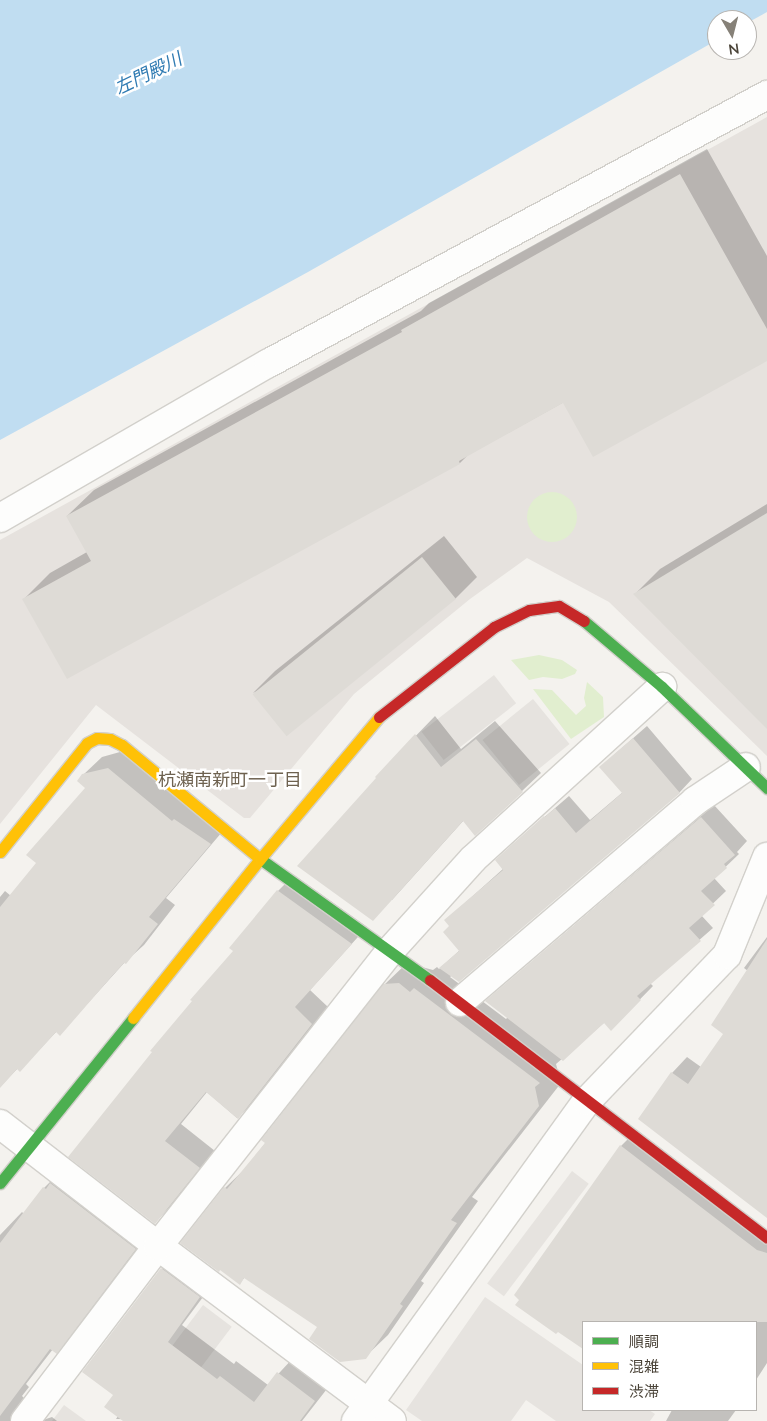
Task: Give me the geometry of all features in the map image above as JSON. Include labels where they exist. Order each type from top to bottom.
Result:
[{"type":"street","points":[[0,518],[269,363],[767,95]]},
{"type":"street","points":[[0,1183],[260,859],[382,714],[494,627],[529,610],[559,606],[590,625],[662,687],[767,788]]},
{"type":"street","points":[[25,1421],[158,1246],[389,952],[473,859],[662,687]]},
{"type":"street","points":[[0,852],[87,742],[98,738],[110,739],[122,745],[260,859],[460,1002],[586,1101],[767,1238]]},
{"type":"street","points":[[460,1002],[695,801],[746,767]]},
{"type":"street","points":[[362,1412],[586,1101],[727,955],[767,857]]},
{"type":"street","points":[[0,1124],[158,1246],[362,1412],[392,1421]]},
{"type":"shaded area","points":[[767,117],[767,756],[609,602],[527,558],[470,599],[354,694],[250,818],[244,818],[96,705],[0,824],[0,540]]},
{"type":"shaded area","points":[[494,675],[516,703],[444,760],[422,732]]},
{"type":"shaded area","points":[[533,699],[570,744],[519,785],[482,740]]},
{"type":"shaded area","points":[[572,1171],[589,1184],[504,1296],[487,1284]]},
{"type":"shaded area","points":[[485,1297],[582,1364],[582,1411],[650,1411],[655,1414],[650,1421],[556,1421],[526,1400],[511,1421],[422,1421],[406,1410]]},
{"type":"shaded area","points":[[203,1305],[232,1327],[196,1375],[167,1353]]},
{"type":"shaded area","points":[[64,1405],[86,1421],[52,1421]]},
{"type":"green space","points":[[552,492],[570,499],[577,517],[570,535],[552,542],[534,535],[527,517],[534,499]]},
{"type":"green space","points":[[539,655],[562,660],[577,670],[575,674],[562,679],[543,677],[529,680],[511,660]]},
{"type":"green space","points":[[587,682],[603,697],[604,717],[571,739],[533,689],[552,690],[576,715],[586,706],[584,698]]},
{"type":"water","name":"左門殿川","points":[[0,0],[767,0],[767,12],[757,18],[757,10],[707,10],[707,46],[308,272],[0,440]]},
{"type":"building","points":[[680,174],[767,329],[767,361],[593,457],[563,403],[459,461],[460,464],[67,679],[22,599],[91,561],[66,516],[402,332],[401,330]]},
{"type":"building","points":[[767,513],[767,729],[633,594]]},
{"type":"building","points":[[422,557],[456,599],[287,736],[253,694]]},
{"type":"building","points":[[415,734],[441,767],[476,739],[523,792],[475,836],[463,821],[373,921],[297,866]]},
{"type":"building","points":[[633,738],[680,793],[459,982],[439,968],[459,951],[443,932],[449,926],[444,920],[503,870],[495,860],[555,808],[576,833],[622,793],[599,767]]},
{"type":"building","points":[[108,768],[172,821],[174,819],[211,844],[149,917],[158,924],[126,964],[124,963],[112,976],[60,1036],[56,1032],[20,1072],[17,1069],[0,1088],[0,907],[36,863],[26,855],[85,788],[77,781],[82,774]]},
{"type":"building","points":[[701,817],[735,855],[724,864],[727,868],[701,891],[715,905],[689,928],[701,941],[637,996],[641,1000],[611,1031],[604,1023],[563,1061],[485,1001]]},
{"type":"building","points":[[277,890],[352,944],[295,1007],[312,1024],[238,1119],[206,1092],[165,1141],[200,1168],[155,1224],[68,1157],[152,1052],[150,1051],[192,1001],[190,1000],[233,951],[229,948]]},
{"type":"building","points":[[767,939],[767,1218],[638,1119],[671,1072],[688,1084],[723,1034],[711,1025]]},
{"type":"building","points":[[399,983],[410,992],[414,988],[540,1083],[535,1087],[539,1106],[451,1220],[457,1223],[400,1304],[403,1306],[366,1359],[340,1362],[309,1339],[317,1327],[244,1278],[240,1285],[180,1243],[224,1187],[227,1189],[265,1143],[261,1140],[383,984]]},
{"type":"building","points":[[620,1145],[757,1250],[767,1253],[767,1322],[582,1321],[582,1348],[558,1332],[556,1334],[515,1305],[519,1300],[514,1295]]},
{"type":"building","points":[[50,1183],[136,1249],[57,1354],[50,1349],[0,1416],[0,1243],[43,1187],[46,1189]]},
{"type":"building","points":[[161,1268],[200,1297],[168,1342],[217,1379],[220,1376],[254,1402],[277,1372],[315,1401],[300,1421],[123,1421],[104,1407],[113,1395],[82,1372]]},
{"type":"traffic: fast","points":[[584,621],[662,687],[767,788]]},
{"type":"traffic: fast","points":[[259,858],[430,980]]},
{"type":"traffic: fast","points":[[0,1183],[133,1018]]},
{"type":"traffic: slow","points":[[133,1018],[260,859],[379,717]]},
{"type":"traffic: slow","points":[[0,852],[87,743],[97,738],[110,739],[122,745],[259,858]]},
{"type":"traffic: jam","points":[[379,717],[494,627],[529,610],[559,606],[584,621]]},
{"type":"traffic: jam","points":[[430,980],[767,1238]]},
{"type":"district","name":"杭瀬南新町一丁目","points":[[230,779]]}]
